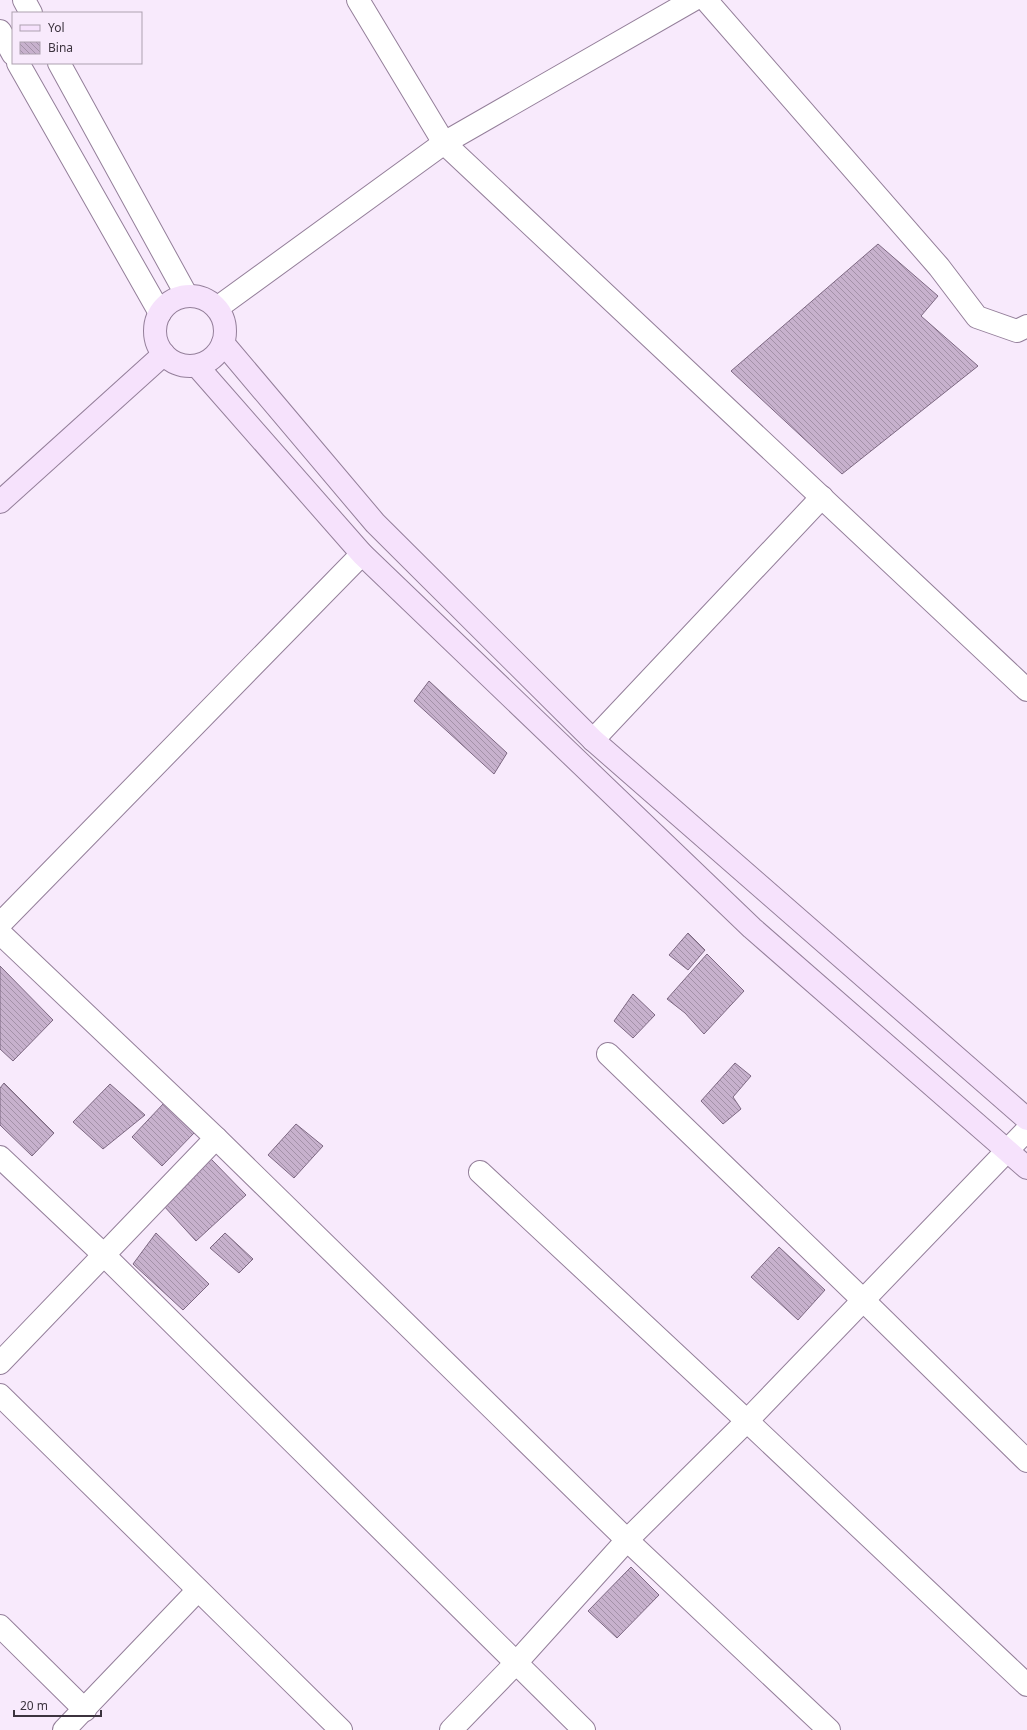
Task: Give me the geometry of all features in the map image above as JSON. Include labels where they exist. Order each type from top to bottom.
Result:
[{"type":"main road","points":[[187,296],[198,297],[208,301],[217,308],[223,319],[225,330],[223,343],[218,353],[208,361],[197,366],[185,366],[173,362],[164,354],[158,345],[155,334],[156,323],[160,313],[167,304],[177,298],[187,296]]},
{"type":"main road","points":[[223,343],[375,523],[594,740],[1027,1118]]},
{"type":"main road","points":[[0,502],[164,354]]},
{"type":"main road","points":[[197,366],[362,554],[752,928],[1027,1168]]},
{"type":"street","points":[[24,0],[30,12]]},
{"type":"street","points":[[358,0],[444,143],[1027,690]]},
{"type":"street","points":[[217,308],[444,143],[693,0]]},
{"type":"street","points":[[706,0],[939,267],[978,317],[1017,331],[1027,326]]},
{"type":"street","points":[[0,31],[12,52]]},
{"type":"street","points":[[19,64],[160,313]]},
{"type":"street","points":[[60,64],[187,296]]},
{"type":"street","points":[[594,740],[822,497]]},
{"type":"street","points":[[0,924],[362,554]]},
{"type":"street","points":[[0,933],[216,1138],[627,1540],[829,1730]]},
{"type":"street","points":[[608,1054],[863,1300],[1027,1461]]},
{"type":"street","points":[[451,1730],[516,1663],[627,1540],[747,1420],[1027,1130]]},
{"type":"street","points":[[0,1363],[216,1138]]},
{"type":"street","points":[[0,1157],[104,1255],[584,1730]]},
{"type":"street","points":[[480,1172],[747,1420],[1027,1686]]},
{"type":"street","points":[[0,1395],[341,1730]]},
{"type":"street","points":[[64,1730],[85,1710],[198,1590]]},
{"type":"street","points":[[0,1626],[85,1710]]},
{"type":"building","points":[[878,244],[938,296],[921,316],[978,366],[842,474],[731,371]]},
{"type":"building","points":[[429,681],[507,753],[494,774],[414,701]]},
{"type":"building","points":[[688,933],[705,950],[688,970],[669,955]]},
{"type":"building","points":[[707,954],[744,991],[704,1034],[685,1013],[667,999]]},
{"type":"building","points":[[0,966],[53,1020],[13,1061],[0,1049]]},
{"type":"building","points":[[633,994],[655,1015],[633,1038],[614,1021]]},
{"type":"building","points":[[735,1063],[751,1076],[733,1097],[741,1109],[723,1124],[701,1101]]},
{"type":"building","points":[[4,1083],[54,1133],[32,1156],[0,1125],[0,1088]]},
{"type":"building","points":[[110,1084],[145,1115],[103,1149],[73,1122]]},
{"type":"building","points":[[164,1103],[195,1132],[162,1166],[132,1137]]},
{"type":"building","points":[[296,1124],[323,1146],[294,1178],[268,1155]]},
{"type":"building","points":[[211,1159],[246,1195],[196,1241],[163,1205]]},
{"type":"building","points":[[156,1233],[209,1284],[183,1310],[133,1264]]},
{"type":"building","points":[[225,1233],[253,1259],[239,1273],[210,1248]]},
{"type":"building","points":[[779,1247],[825,1290],[798,1320],[751,1277]]},
{"type":"building","points":[[631,1567],[659,1595],[617,1638],[588,1611]]}]
